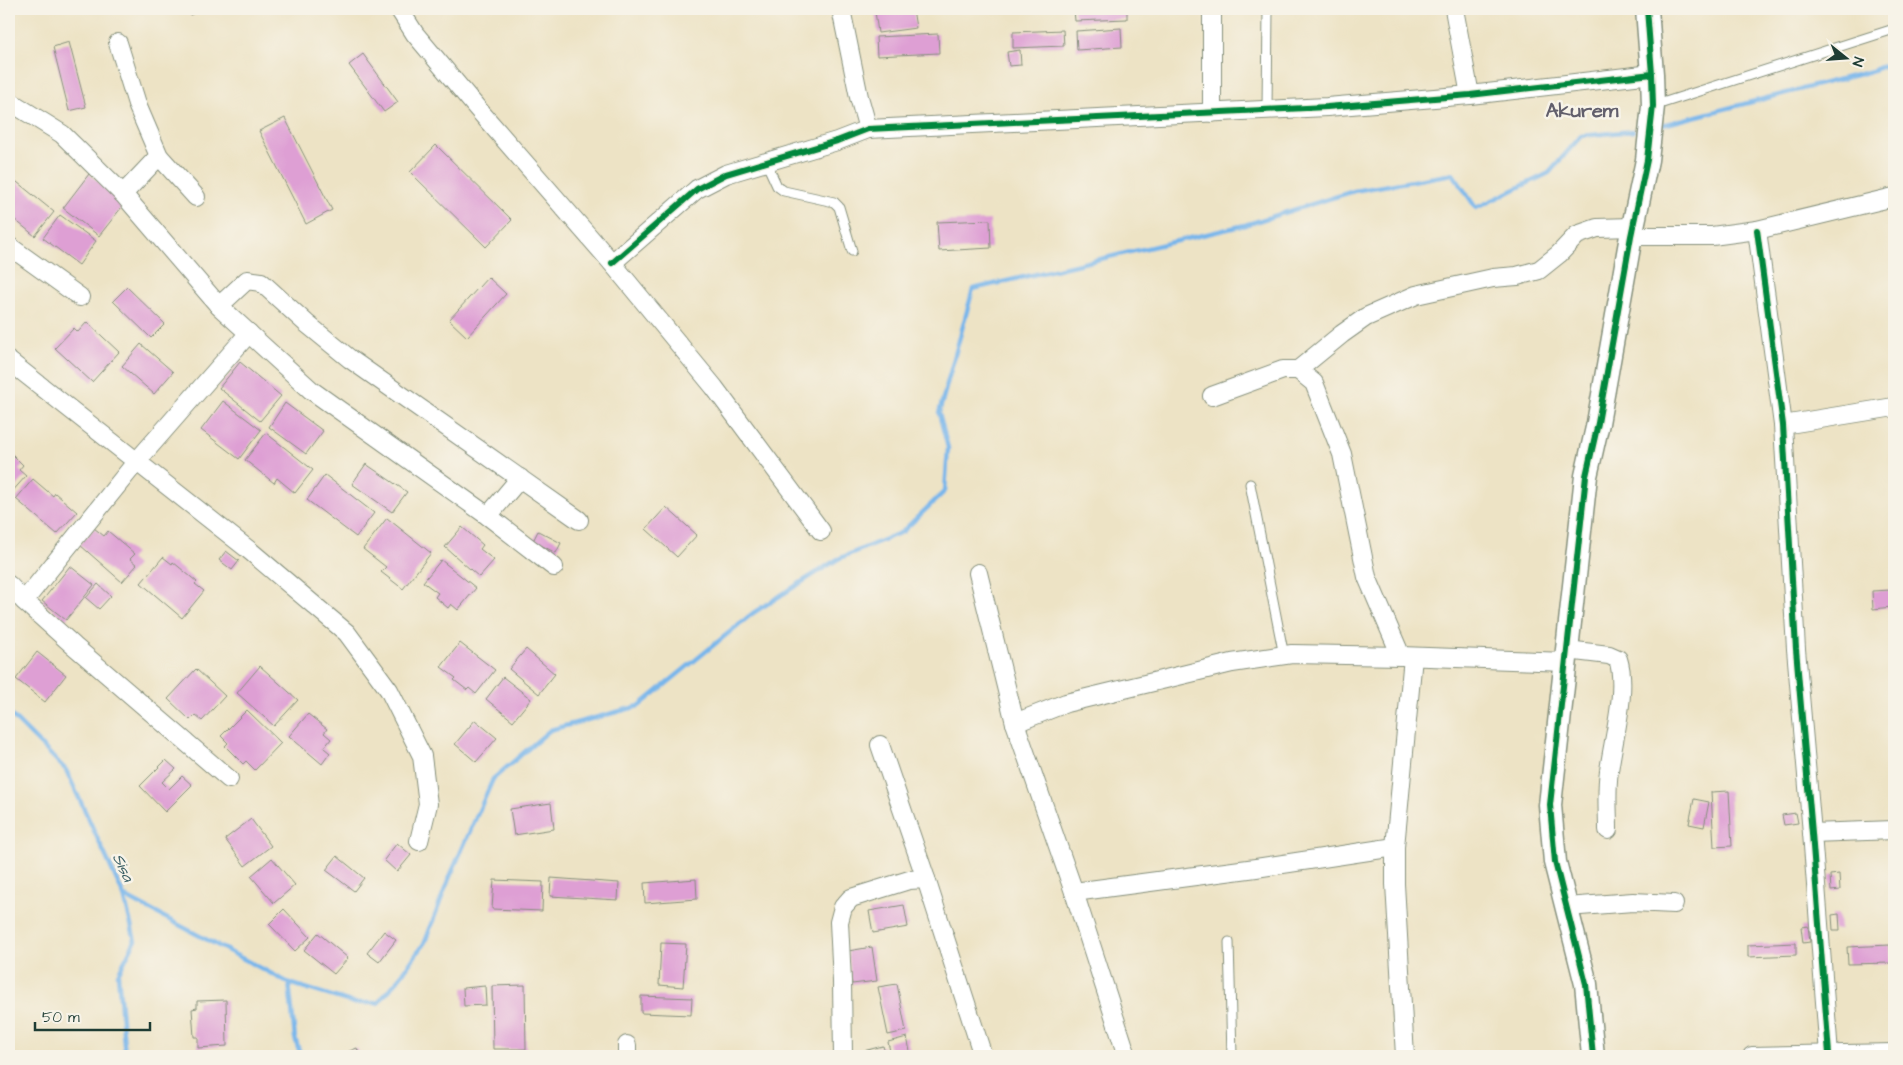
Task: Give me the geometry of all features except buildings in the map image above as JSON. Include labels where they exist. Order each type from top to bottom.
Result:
[{"type":"street","points":[[399,9],[415,34],[470,101],[612,263],[714,387],[821,531]]},
{"type":"street","points":[[841,9],[859,96],[868,129]]},
{"type":"street","points":[[1212,9],[1212,113]]},
{"type":"street","points":[[1454,9],[1470,95]]},
{"type":"street","points":[[1593,1056],[1586,984],[1555,862],[1550,805],[1586,476],[1598,423],[1632,232],[1648,160],[1652,74],[1647,9]]},
{"type":"street","points":[[118,43],[138,107],[159,156],[196,197]]},
{"type":"street","points":[[612,263],[698,189],[726,174],[837,141],[868,129],[1327,107],[1470,95],[1652,74]]},
{"type":"street","points":[[9,101],[62,134],[123,194],[219,306],[311,390],[488,516],[554,567]]},
{"type":"street","points":[[123,194],[159,156]]},
{"type":"street","points":[[1298,370],[1366,317],[1416,295],[1539,270],[1559,254],[1577,235],[1597,228],[1632,232],[1712,236],[1757,230],[1894,197]]},
{"type":"street","points":[[1757,230],[1783,425],[1796,649],[1829,1054]]},
{"type":"street","points":[[9,246],[80,297]]},
{"type":"street","points":[[219,306],[247,280],[260,282],[350,359],[434,416],[579,520]]},
{"type":"street","points":[[24,601],[137,461],[249,333]]},
{"type":"street","points":[[9,361],[249,550],[347,633],[389,690],[422,756],[428,804],[419,841]]},
{"type":"street","points":[[1212,396],[1283,370],[1298,370],[1314,383],[1342,454],[1367,577],[1407,656],[1395,847],[1395,884],[1405,1056]]},
{"type":"street","points":[[1783,425],[1894,407]]},
{"type":"street","points":[[488,516],[520,478]]},
{"type":"street","points":[[978,572],[1016,723],[1074,892],[1127,1056]]},
{"type":"street","points":[[9,585],[24,601],[229,779]]},
{"type":"street","points":[[1016,723],[1066,702],[1232,663],[1292,654],[1407,656],[1609,655],[1618,659],[1622,670],[1608,774],[1608,830]]},
{"type":"street","points":[[880,745],[926,879],[983,1056]]},
{"type":"street","points":[[1812,833],[1894,830]]},
{"type":"street","points":[[1074,892],[1395,847]]},
{"type":"street","points":[[843,1056],[839,922],[843,907],[851,898],[909,880],[926,879]]},
{"type":"street","points":[[1567,907],[1604,903],[1674,904]]},
{"type":"street","points":[[1752,1056],[1894,1054]]},
{"type":"lane","points":[[1267,110],[1268,9]]},
{"type":"lane","points":[[1652,106],[1894,30]]},
{"type":"lane","points":[[766,162],[777,186],[784,191],[834,202],[839,207],[852,251]]},
{"type":"lane","points":[[1250,484],[1284,656]]},
{"type":"lane","points":[[1230,942],[1232,1056]]},
{"type":"waterway","points":[[1662,125],[1872,71],[1894,61]]},
{"type":"waterway","points":[[124,896],[289,983],[354,1003],[378,1003],[398,980],[425,942],[448,881],[493,779],[550,730],[639,706],[753,613],[838,559],[902,532],[945,491],[948,448],[939,413],[973,289],[1245,225],[1354,191],[1453,174],[1476,208],[1549,173],[1581,136],[1633,131]]},
{"type":"waterway","name":"Sisa","points":[[9,713],[66,770],[124,896],[135,941],[118,974],[125,1056]]},
{"type":"waterway","points":[[289,983],[295,1038],[301,1056]]},
{"type":"cycle path","points":[[1593,1056],[1586,984],[1555,862],[1550,805],[1586,476],[1598,423],[1631,236],[1647,160],[1653,106],[1647,9]]},
{"type":"cycle path","points":[[612,263],[697,189],[726,174],[837,141],[868,129],[1327,107],[1470,95],[1652,74]]},
{"type":"cycle path","points":[[1757,230],[1783,425],[1796,649],[1829,1054]]},
{"type":"district","name":"Akurem","points":[[1582,110]]}]
